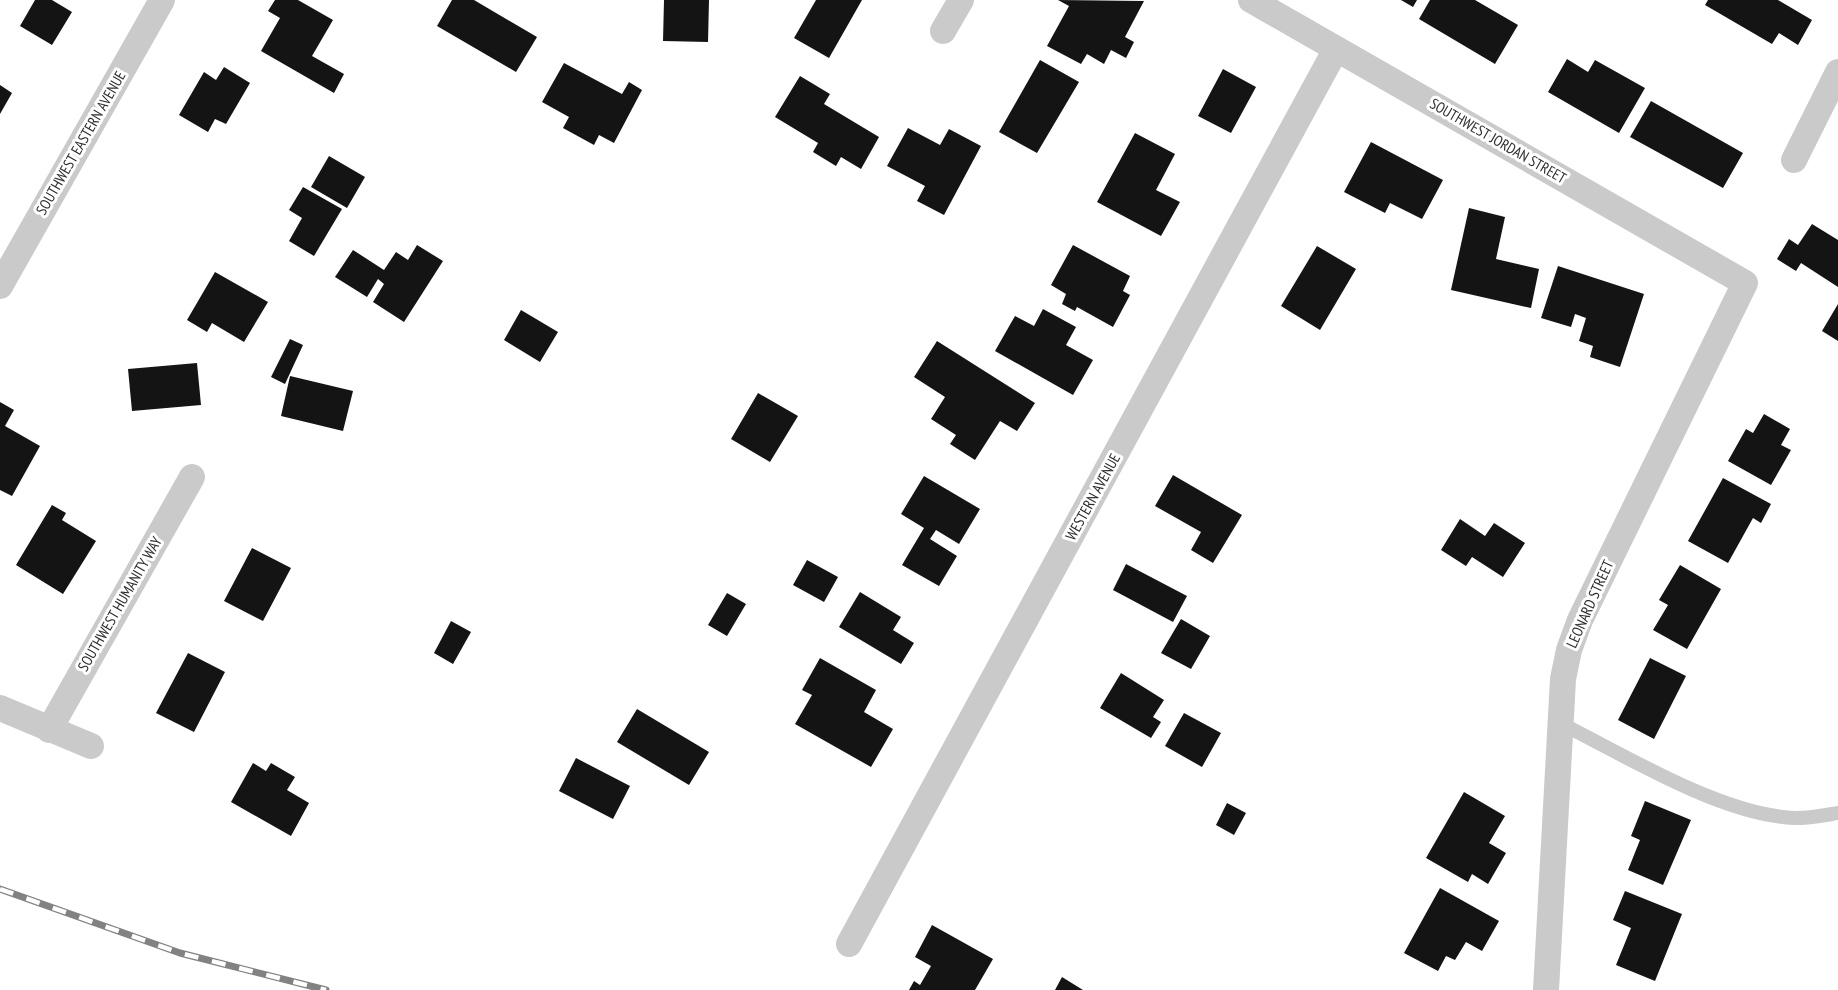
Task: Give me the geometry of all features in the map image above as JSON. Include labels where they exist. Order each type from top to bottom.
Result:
[{"type":"street","name":"SOUTHWEST EASTERN AVENUE","points":[[0,286],[162,0]]},
{"type":"street","points":[[943,31],[961,0]]},
{"type":"street","name":"SOUTHWEST JORDAN STREET","points":[[1251,0],[1745,283]]},
{"type":"street","name":"WESTERN AVENUE","points":[[849,944],[1336,49]]},
{"type":"street","points":[[1794,160],[1838,72]]},
{"type":"street","name":"LEONARD STREET","points":[[1546,990],[1560,723],[1563,679],[1569,650],[1581,620],[1745,283]]},
{"type":"street","name":"SOUTHWEST HUMANITY WAY","points":[[49,730],[192,477]]},
{"type":"street","points":[[0,708],[91,746]]},
{"type":"lane","points":[[1560,723],[1683,785],[1737,806],[1784,817],[1816,817],[1838,813]]},
{"type":"building","points":[[35,0],[52,0],[72,12],[52,45],[20,26]]},
{"type":"building","points":[[275,0],[298,0],[333,20],[312,56],[344,74],[334,93],[261,51],[280,18],[268,11]]},
{"type":"building","points":[[452,0],[474,0],[537,37],[516,72],[437,26]]},
{"type":"building","points":[[664,0],[709,0],[708,42],[663,41]]},
{"type":"building","points":[[816,0],[862,0],[829,58],[794,38]]},
{"type":"building","points":[[1058,0],[1144,1],[1125,37],[1134,42],[1126,58],[1111,50],[1104,64],[1087,54],[1081,64],[1047,46],[1069,6]]},
{"type":"building","points":[[1401,0],[1417,0],[1413,7]]},
{"type":"building","points":[[1430,0],[1475,0],[1518,25],[1495,64],[1419,19]]},
{"type":"building","points":[[1708,0],[1778,0],[1812,20],[1798,45],[1779,33],[1772,44],[1705,5]]},
{"type":"building","points":[[1567,59],[1588,72],[1595,60],[1645,88],[1619,133],[1548,92]]},
{"type":"building","points":[[1040,60],[1079,82],[1037,153],[999,132]]},
{"type":"building","points":[[564,63],[622,94],[629,82],[642,90],[614,143],[599,135],[594,145],[563,128],[569,117],[542,102]]},
{"type":"building","points":[[224,67],[250,83],[226,124],[215,119],[208,132],[179,115],[204,72],[216,80]]},
{"type":"building","points":[[1223,69],[1256,87],[1231,133],[1198,116]]},
{"type":"building","points":[[800,76],[830,94],[824,104],[879,137],[861,169],[841,157],[836,166],[813,152],[818,143],[775,117]]},
{"type":"building","points":[[0,85],[12,93],[0,114]]},
{"type":"building","points":[[1651,101],[1743,153],[1723,188],[1630,137]]},
{"type":"building","points":[[908,128],[940,145],[949,129],[981,146],[944,215],[917,201],[925,186],[887,166]]},
{"type":"building","points":[[1135,133],[1175,154],[1156,190],[1180,202],[1161,236],[1097,202]]},
{"type":"building","points":[[1371,142],[1443,180],[1422,219],[1390,203],[1385,213],[1344,192]]},
{"type":"building","points":[[329,156],[365,177],[347,208],[311,187]]},
{"type":"building","points":[[303,187],[342,209],[314,256],[289,241],[302,218],[289,210]]},
{"type":"building","points":[[1469,208],[1505,217],[1496,259],[1539,269],[1531,308],[1451,290]]},
{"type":"building","points":[[1812,224],[1838,240],[1838,287],[1801,263],[1796,271],[1777,259],[1789,239],[1798,245]]},
{"type":"building","points":[[417,245],[443,261],[404,322],[373,302],[384,284],[378,279],[367,297],[335,277],[353,250],[384,270],[396,252],[408,260]]},
{"type":"building","points":[[1073,245],[1130,276],[1123,291],[1130,295],[1113,327],[1077,307],[1075,311],[1062,304],[1066,294],[1051,285]]},
{"type":"building","points":[[1317,246],[1356,269],[1320,330],[1281,306]]},
{"type":"building","points":[[1558,266],[1644,294],[1620,367],[1590,357],[1593,346],[1579,341],[1586,318],[1575,314],[1571,327],[1541,318]]},
{"type":"building","points":[[215,272],[268,302],[244,342],[212,323],[207,332],[187,320]]},
{"type":"building","points":[[1838,304],[1838,341],[1822,331]]},
{"type":"building","points":[[1043,309],[1076,327],[1066,345],[1093,360],[1073,395],[995,351],[1015,316],[1034,326]]},
{"type":"building","points":[[521,310],[558,332],[540,362],[504,340]]},
{"type":"building","points":[[290,339],[303,345],[285,384],[271,377]]},
{"type":"building","points":[[937,341],[1035,403],[1017,431],[1000,421],[975,460],[950,444],[956,435],[931,419],[945,397],[914,377]]},
{"type":"building","points":[[197,363],[201,405],[132,411],[128,369]]},
{"type":"building","points":[[290,376],[353,391],[343,431],[281,416]]},
{"type":"building","points":[[758,393],[798,416],[770,462],[731,439]]},
{"type":"building","points":[[0,402],[14,410],[5,426],[40,446],[12,496],[0,490]]},
{"type":"building","points":[[1764,414],[1790,429],[1781,445],[1791,450],[1771,485],[1728,461],[1746,429],[1753,433]]},
{"type":"building","points":[[1173,475],[1242,515],[1213,563],[1191,550],[1201,532],[1155,506]]},
{"type":"building","points":[[924,476],[980,509],[959,544],[936,530],[930,539],[957,556],[939,586],[902,565],[924,528],[901,514]]},
{"type":"building","points":[[1723,478],[1771,504],[1761,523],[1753,518],[1728,563],[1688,541]]},
{"type":"building","points":[[52,505],[66,513],[62,520],[96,541],[63,594],[16,565]]},
{"type":"building","points":[[1460,519],[1485,536],[1494,523],[1525,543],[1503,577],[1472,557],[1466,566],[1441,550]]},
{"type":"building","points":[[252,548],[291,568],[263,621],[224,601]]},
{"type":"building","points":[[807,560],[838,577],[824,602],[793,585]]},
{"type":"building","points":[[1126,564],[1187,596],[1173,622],[1113,590]]},
{"type":"building","points":[[1680,565],[1721,589],[1687,649],[1653,630],[1668,605],[1659,600]]},
{"type":"building","points":[[860,592],[901,617],[893,630],[914,643],[901,664],[839,627]]},
{"type":"building","points":[[727,593],[746,604],[727,636],[708,625]]},
{"type":"building","points":[[1181,619],[1210,636],[1191,669],[1161,653]]},
{"type":"building","points":[[451,621],[471,632],[453,664],[434,653]]},
{"type":"building","points":[[188,653],[225,672],[194,732],[156,713]]},
{"type":"building","points":[[820,658],[876,690],[864,712],[893,729],[871,767],[795,724],[812,695],[802,690]]},
{"type":"building","points":[[1650,658],[1686,676],[1654,739],[1618,720]]},
{"type":"building","points":[[1121,673],[1164,700],[1153,717],[1161,722],[1151,738],[1100,708]]},
{"type":"building","points":[[637,709],[709,752],[689,785],[617,742]]},
{"type":"building","points":[[1184,713],[1221,733],[1202,767],[1165,746]]},
{"type":"building","points":[[576,758],[630,786],[613,819],[559,791]]},
{"type":"building","points":[[253,763],[266,771],[271,763],[295,777],[287,790],[309,803],[291,836],[231,802]]},
{"type":"building","points":[[1464,792],[1505,816],[1489,843],[1506,853],[1488,884],[1472,874],[1468,882],[1426,858]]},
{"type":"building","points":[[1645,801],[1691,820],[1663,885],[1628,870],[1640,840],[1631,836]]},
{"type":"building","points":[[1227,803],[1246,813],[1234,835],[1216,825]]},
{"type":"building","points":[[1440,888],[1499,921],[1482,951],[1466,942],[1455,960],[1446,956],[1438,971],[1404,953]]},
{"type":"building","points":[[1625,891],[1682,914],[1655,981],[1616,965],[1631,928],[1613,920]]},
{"type":"building","points":[[932,925],[993,959],[975,990],[909,990],[914,981],[920,985],[931,966],[915,957]]},
{"type":"building","points":[[1062,977],[1083,990],[1055,990]]},
{"type":"railway","points":[[0,889],[180,953],[326,990]]}]
